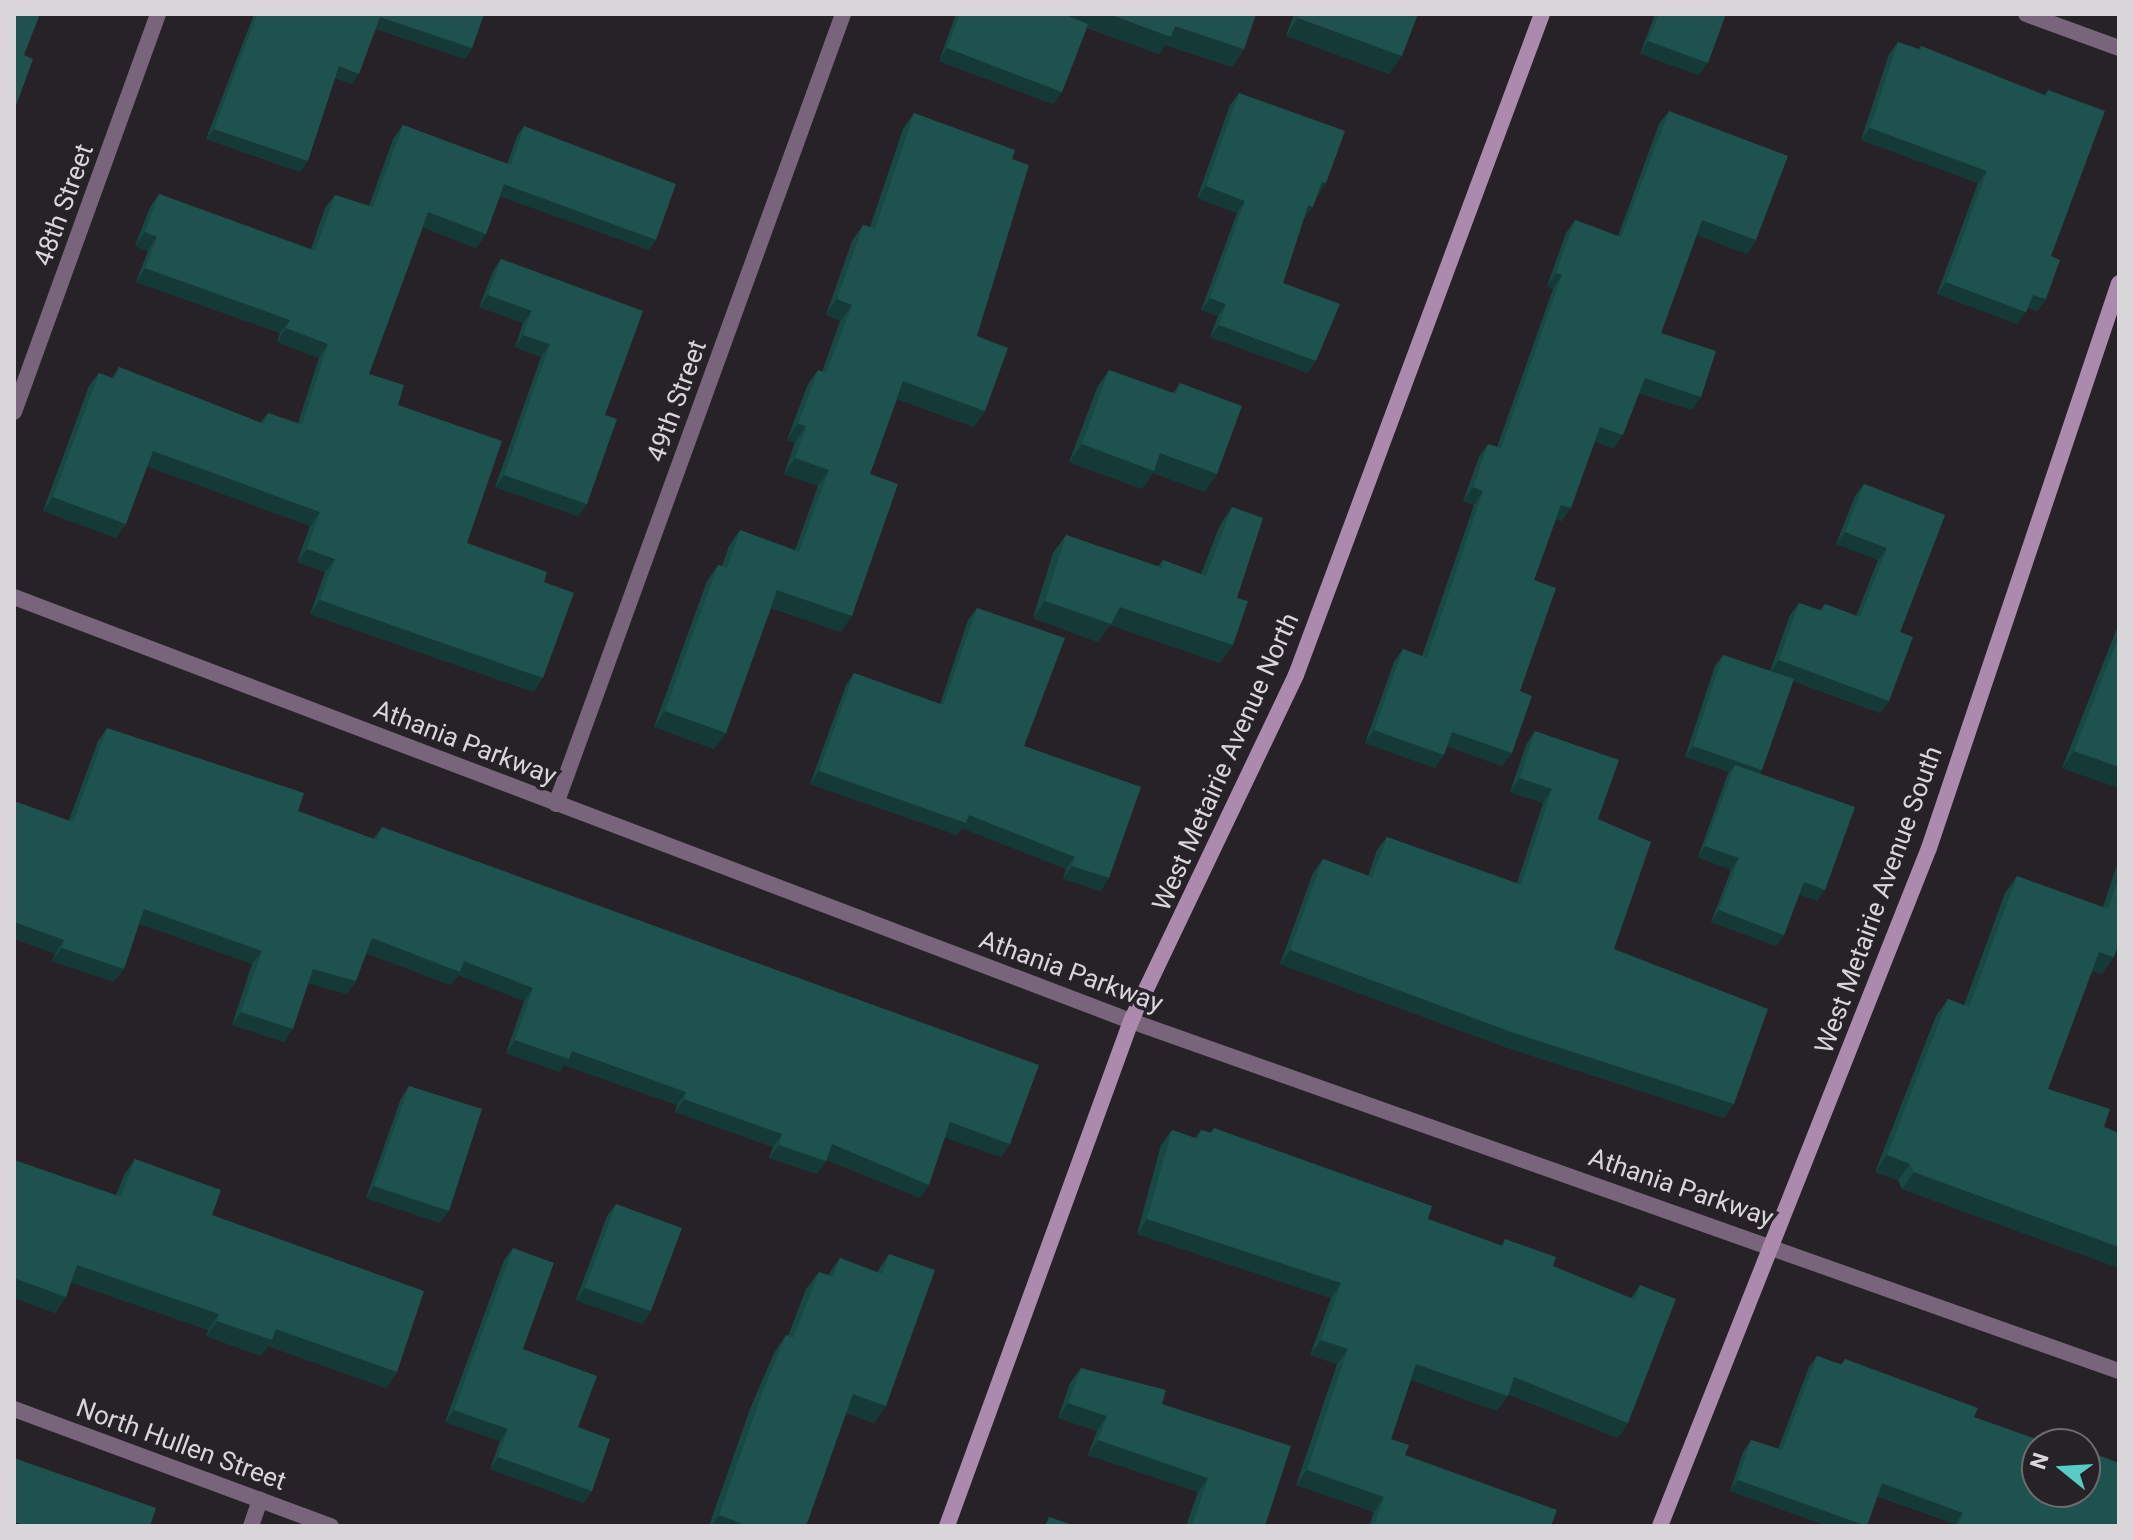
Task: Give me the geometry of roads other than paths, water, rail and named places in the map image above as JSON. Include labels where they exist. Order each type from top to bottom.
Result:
[{"type":"main road","name":"West Metairie Avenue North","points":[[947,1526],[1131,1021],[1296,675],[1542,14]]},
{"type":"main road","name":"West Metairie Avenue South","points":[[1660,1526],[1929,848],[2119,283]]},
{"type":"street","name":"48th Street","points":[[14,412],[158,14]]},
{"type":"street","name":"49th Street","points":[[556,804],[843,14]]},
{"type":"street","points":[[2026,14],[2119,48]]},
{"type":"street","name":"Athania Parkway","points":[[14,597],[1131,1021],[1772,1245],[2119,1371]]},
{"type":"street","name":"North Hullen Street","points":[[14,1409],[331,1526]]},
{"type":"street","points":[[251,1526],[260,1500]]}]
